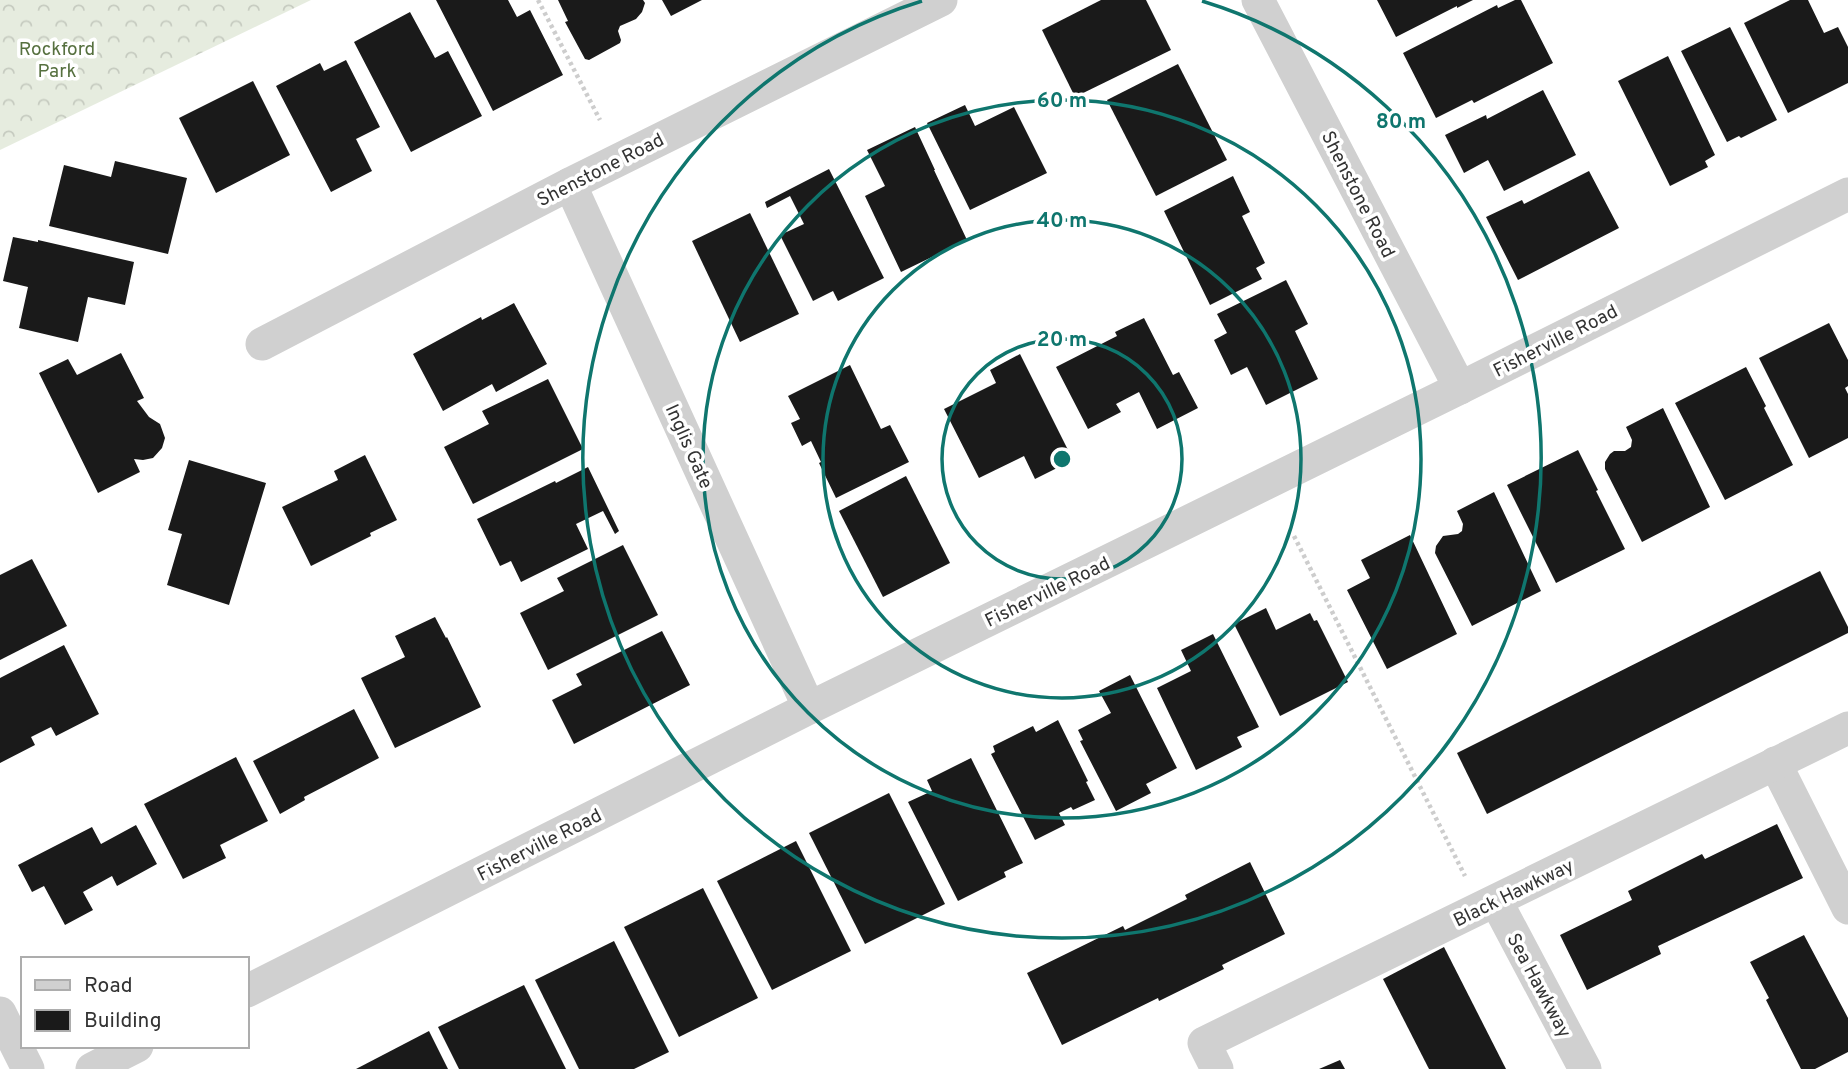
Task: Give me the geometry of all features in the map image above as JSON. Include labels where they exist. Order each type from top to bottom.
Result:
[{"type":"street","name":"Shenstone Road","points":[[262,344],[570,184],[941,0]]},
{"type":"street","name":"Shenstone Road","points":[[1258,0],[1460,388]]},
{"type":"street","name":"Inglis Gate","points":[[570,184],[809,708]]},
{"type":"street","name":"Fisherville Road","points":[[248,990],[809,708],[1848,194]]},
{"type":"street","name":"Black Hawkway","points":[[1217,1069],[1204,1042],[1848,728]]},
{"type":"street","points":[[1775,763],[1848,908]]},
{"type":"street","name":"Sea Hawkway","points":[[1496,901],[1585,1069]]},
{"type":"street","points":[[0,1013],[28,1069]]},
{"type":"street","points":[[92,1069],[133,1048]]},
{"type":"path","points":[[538,0],[600,120]]},
{"type":"path","points":[[1294,536],[1466,878],[1496,901]]},
{"type":"green space","name":"Rockford Park","points":[[0,0],[311,0],[0,150]]},
{"type":"building","points":[[436,0],[508,0],[517,17],[530,10],[563,75],[493,111]]},
{"type":"building","points":[[558,0],[643,0],[645,3],[636,19],[620,26],[620,43],[589,60],[585,59],[565,22],[568,21]]},
{"type":"building","points":[[662,0],[702,0],[671,16]]},
{"type":"building","points":[[1101,0],[1146,0],[1171,50],[1075,97],[1042,30]]},
{"type":"building","points":[[1377,0],[1473,0],[1396,37]]},
{"type":"building","points":[[1521,0],[1553,63],[1474,103],[1472,100],[1436,118],[1403,53],[1497,5],[1498,8]]},
{"type":"building","points":[[1790,0],[1808,0],[1824,33],[1838,27],[1848,47],[1848,83],[1788,113],[1744,23]]},
{"type":"building","points":[[410,12],[435,58],[448,51],[482,116],[411,152],[354,42]]},
{"type":"building","points":[[1730,27],[1777,120],[1727,142],[1681,51]]},
{"type":"building","points":[[1668,56],[1715,155],[1705,161],[1708,167],[1670,186],[1618,81]]},
{"type":"building","points":[[346,60],[380,127],[356,139],[372,171],[331,192],[276,86],[320,63],[324,71]]},
{"type":"building","points":[[1178,64],[1227,160],[1156,196],[1107,100]]},
{"type":"building","points":[[253,81],[290,155],[216,193],[179,118]]},
{"type":"building","points":[[1543,90],[1576,155],[1504,191],[1488,160],[1464,173],[1445,135],[1486,115],[1487,119]]},
{"type":"building","points":[[965,105],[975,126],[1014,107],[1047,173],[970,210],[927,123]]},
{"type":"building","points":[[915,127],[967,240],[901,272],[865,196],[885,186],[867,150]]},
{"type":"building","points":[[115,161],[187,178],[168,254],[49,226],[64,165],[111,177]]},
{"type":"building","points":[[829,169],[884,278],[838,301],[833,291],[813,301],[780,235],[804,224],[790,196],[767,208],[765,202]]},
{"type":"building","points":[[1589,171],[1619,228],[1518,280],[1486,217],[1522,200],[1524,204]]},
{"type":"building","points":[[1233,176],[1250,212],[1242,216],[1265,263],[1256,268],[1262,279],[1210,305],[1164,211]]},
{"type":"building","points":[[750,213],[799,314],[740,342],[692,241]]},
{"type":"building","points":[[13,237],[38,240],[134,262],[125,305],[88,297],[78,342],[19,328],[28,287],[3,281]]},
{"type":"building","points":[[1286,280],[1308,324],[1295,331],[1318,379],[1266,405],[1247,367],[1231,375],[1214,340],[1227,333],[1217,314]]},
{"type":"building","points":[[514,303],[547,364],[496,392],[492,384],[443,411],[413,354],[481,317],[482,320]]},
{"type":"building","points":[[1144,318],[1173,375],[1179,372],[1198,408],[1157,429],[1139,392],[1116,404],[1121,412],[1088,429],[1056,367],[1117,336],[1115,332]]},
{"type":"building","points":[[1829,323],[1848,360],[1848,386],[1845,388],[1848,394],[1848,438],[1809,458],[1759,358]]},
{"type":"building","points":[[121,353],[144,398],[137,401],[149,417],[160,424],[165,438],[162,448],[153,458],[134,459],[140,472],[98,493],[39,373],[68,359],[77,375]]},
{"type":"building","points":[[1020,354],[1073,460],[1035,479],[1024,456],[979,478],[944,409],[996,383],[990,370]]},
{"type":"building","points":[[850,365],[881,429],[890,425],[909,462],[836,498],[811,441],[802,446],[791,423],[800,419],[788,396]]},
{"type":"building","points":[[1746,367],[1793,465],[1725,500],[1675,403]]},
{"type":"building","points":[[548,379],[583,449],[473,504],[444,447],[489,424],[482,411]]},
{"type":"building","points":[[1663,408],[1710,507],[1642,542],[1605,469],[1605,462],[1614,451],[1625,451],[1631,447],[1632,440],[1626,427]]},
{"type":"building","points":[[1578,450],[1625,549],[1556,583],[1507,485]]},
{"type":"building","points":[[365,455],[397,520],[311,566],[282,507],[338,480],[334,471]]},
{"type":"building","points":[[189,460],[266,483],[229,605],[167,585],[182,534],[168,530]]},
{"type":"building","points":[[588,467],[619,531],[615,534],[603,511],[576,524],[588,549],[521,582],[511,561],[500,566],[477,519]]},
{"type":"building","points":[[906,476],[950,563],[883,597],[839,511]]},
{"type":"building","points":[[1494,492],[1541,591],[1472,626],[1435,553],[1436,546],[1443,536],[1462,531],[1463,524],[1457,511]]},
{"type":"building","points":[[1410,535],[1457,634],[1387,669],[1347,590],[1370,578],[1361,560]]},
{"type":"building","points":[[623,545],[658,615],[548,670],[520,613],[564,591],[557,578]]},
{"type":"building","points":[[32,559],[67,626],[0,660],[0,575]]},
{"type":"building","points":[[1820,571],[1848,627],[1848,633],[1487,814],[1457,753]]},
{"type":"building","points":[[1266,608],[1276,630],[1310,613],[1314,621],[1317,620],[1348,682],[1280,716],[1234,624]]},
{"type":"building","points":[[435,617],[481,707],[395,748],[361,678],[405,657],[395,636]]},
{"type":"building","points":[[662,631],[690,685],[574,744],[552,700],[582,685],[576,674]]},
{"type":"building","points":[[1213,634],[1259,727],[1237,737],[1242,747],[1196,770],[1157,688],[1191,671],[1181,650]]},
{"type":"building","points":[[64,645],[99,714],[56,736],[51,727],[31,737],[35,745],[0,763],[0,678]]},
{"type":"building","points":[[1130,675],[1177,768],[1146,784],[1151,793],[1116,811],[1080,741],[1083,740],[1078,730],[1111,713],[1099,691]]},
{"type":"building","points":[[354,709],[379,758],[304,797],[305,800],[280,814],[253,761]]},
{"type":"building","points":[[1058,720],[1095,800],[1059,813],[1065,825],[1035,840],[991,754],[995,752],[993,746],[1033,726],[1036,732]]},
{"type":"building","points":[[236,757],[268,821],[220,845],[226,858],[183,879],[144,804]]},
{"type":"building","points":[[971,758],[1023,863],[1004,872],[1006,877],[958,901],[908,802],[932,791],[927,780]]},
{"type":"building","points":[[889,793],[945,904],[865,944],[809,833]]},
{"type":"building","points":[[1777,824],[1803,878],[1658,946],[1661,954],[1587,990],[1560,935],[1632,900],[1628,891],[1702,854],[1705,859]]},
{"type":"building","points":[[136,825],[157,864],[117,886],[112,876],[83,892],[93,910],[65,925],[44,886],[32,892],[18,865],[92,827],[101,844]]},
{"type":"building","points":[[796,841],[851,951],[772,990],[717,881]]},
{"type":"building","points":[[1250,862],[1285,934],[1222,965],[1224,969],[1062,1045],[1027,973],[1123,926],[1125,930],[1187,899],[1185,895]]},
{"type":"building","points":[[703,888],[758,998],[679,1037],[624,927]]},
{"type":"building","points":[[1804,935],[1848,1018],[1848,1052],[1815,1069],[1801,1069],[1750,962]]},
{"type":"building","points":[[614,941],[669,1052],[634,1069],[579,1069],[535,980]]},
{"type":"building","points":[[1444,947],[1506,1069],[1429,1069],[1383,979]]},
{"type":"building","points":[[524,985],[566,1069],[459,1069],[438,1027]]},
{"type":"building","points":[[429,1031],[448,1069],[356,1069]]},
{"type":"building","points":[[1340,1060],[1345,1069],[1319,1069]]}]
